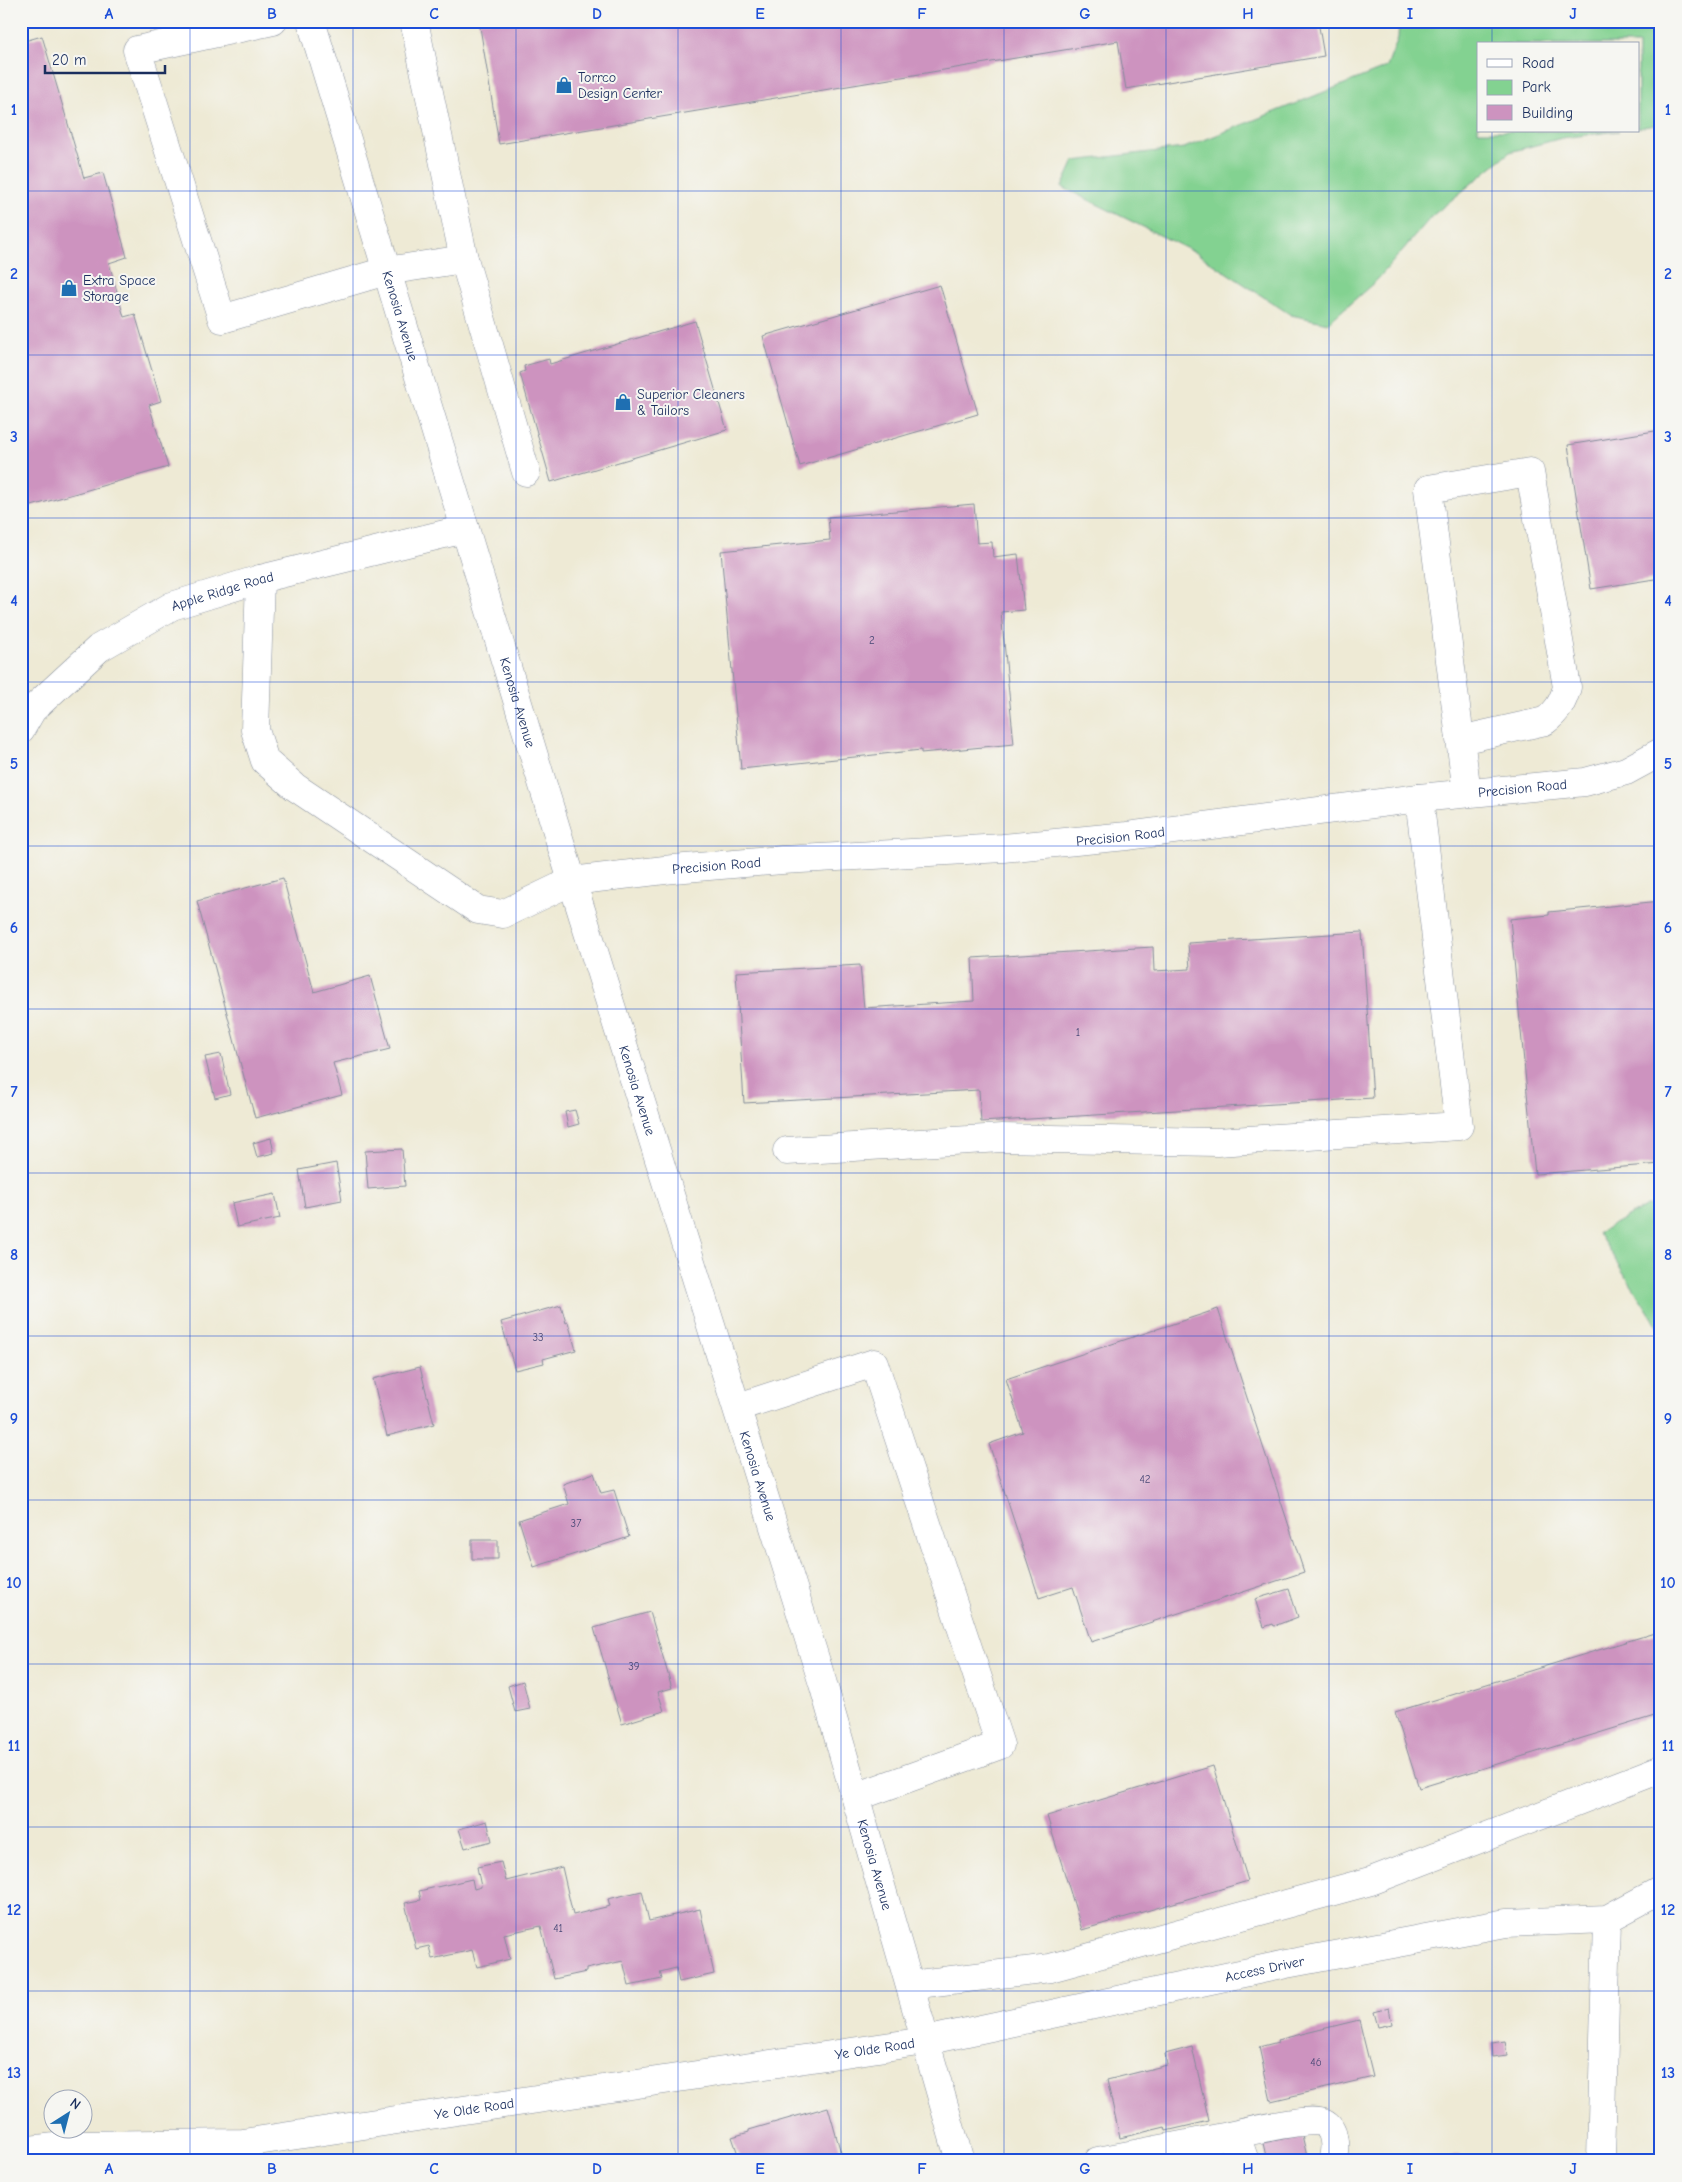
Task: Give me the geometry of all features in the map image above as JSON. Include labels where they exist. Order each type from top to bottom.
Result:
[{"type":"street","points":[[273,21],[137,50],[222,319],[386,271],[464,259]]},
{"type":"street","name":"Kenosia Avenue","points":[[311,21],[572,880],[738,1407],[856,1797],[960,2161]]},
{"type":"street","points":[[414,21],[464,259],[526,472]]},
{"type":"street","points":[[1460,740],[1545,720],[1556,713],[1567,687],[1530,472],[1428,489],[1460,740],[1467,793]]},
{"type":"street","name":"Apple Ridge Road","points":[[21,729],[32,710],[99,648],[172,606],[260,579],[465,530]]},
{"type":"street","points":[[260,579],[255,730],[264,761],[294,787],[478,910],[503,914],[572,880]]},
{"type":"street","name":"Precision Road","points":[[572,880],[772,861],[1003,848],[1127,836],[1419,798],[1586,782],[1626,771],[1661,752]]},
{"type":"street","points":[[787,1151],[1002,1138],[1217,1142],[1459,1126],[1419,798]]},
{"type":"street","points":[[738,1407],[874,1363],[1000,1745],[856,1797]]},
{"type":"street","points":[[910,1985],[1050,1968],[1371,1882],[1661,1769]]},
{"type":"street","name":"Access Driver","points":[[925,2041],[1286,1964],[1506,1923],[1608,1919],[1661,1890]]},
{"type":"street","points":[[1601,2161],[1608,1919]]},
{"type":"street","name":"Ye Olde Road","points":[[21,2151],[72,2145],[243,2143],[925,2041]]},
{"type":"street","points":[[1098,2161],[1308,2121],[1322,2122],[1330,2128],[1335,2148],[1332,2161]]},
{"type":"street","points":[[1228,2136],[1240,2144],[1245,2161]]},
{"type":"green space","points":[[1399,21],[1661,21],[1661,124],[1640,128],[1640,42],[1477,42],[1477,132],[1611,132],[1562,138],[1510,152],[1432,216],[1377,280],[1328,323],[1291,315],[1198,254],[1062,187],[1074,161],[1184,148],[1387,67],[1398,38]]},
{"type":"green space","points":[[1647,1206],[1661,1207],[1661,1331],[1598,1233]]},
{"type":"building","points":[[479,21],[1318,21],[1324,56],[1126,89],[1118,41],[499,144]]},
{"type":"building","name":"Extra Space Storage","points":[[42,36],[84,178],[103,173],[127,257],[109,263],[124,317],[135,314],[161,401],[149,405],[168,467],[21,509],[21,42]]},
{"type":"building","points":[[940,285],[978,414],[800,466],[763,336]]},
{"type":"building","name":"Superior Cleaners & Tailors","points":[[695,321],[727,430],[551,482],[520,373],[525,371],[524,366],[549,359],[550,364]]},
{"type":"building","points":[[1661,430],[1661,578],[1591,589],[1568,445]]},
{"type":"building","points":[[974,504],[977,543],[992,542],[993,557],[1018,554],[1024,610],[1001,612],[1014,744],[921,753],[921,750],[741,769],[721,551],[830,540],[828,517]]},
{"type":"building","points":[[283,878],[314,992],[370,976],[390,1049],[333,1063],[342,1095],[255,1118],[197,901]]},
{"type":"building","points":[[1661,901],[1661,1164],[1535,1174],[1510,919],[1549,915],[1549,912]]},
{"type":"building","points":[[1362,932],[1373,1098],[981,1122],[979,1090],[744,1103],[736,972],[860,965],[864,1008],[974,1001],[972,958],[1153,947],[1154,971],[1190,969],[1188,943]]},
{"type":"building","points":[[221,1054],[230,1094],[215,1098],[205,1057]]},
{"type":"building","points":[[575,1110],[579,1124],[568,1127],[565,1112]]},
{"type":"building","points":[[271,1138],[274,1153],[257,1157],[253,1143]]},
{"type":"building","points":[[402,1149],[405,1186],[368,1189],[365,1151]]},
{"type":"building","points":[[336,1163],[342,1200],[305,1207],[299,1170]]},
{"type":"building","points":[[275,1194],[280,1218],[237,1227],[232,1203]]},
{"type":"building","points":[[561,1305],[576,1350],[543,1359],[544,1363],[515,1370],[501,1322]]},
{"type":"building","points":[[1218,1309],[1304,1572],[1091,1642],[1073,1587],[1039,1598],[989,1444],[1023,1432],[1006,1379]]},
{"type":"building","points":[[420,1367],[434,1424],[387,1436],[373,1379]]},
{"type":"building","points":[[594,1473],[601,1493],[614,1490],[629,1537],[534,1567],[519,1520],[569,1504],[563,1484]]},
{"type":"building","points":[[472,1540],[498,1540],[498,1559],[472,1559]]},
{"type":"building","points":[[1289,1589],[1298,1617],[1274,1626],[1273,1624],[1264,1627],[1255,1599]]},
{"type":"building","points":[[650,1612],[672,1688],[658,1692],[664,1711],[622,1724],[594,1628]]},
{"type":"building","points":[[1661,1631],[1661,1714],[1419,1788],[1395,1712]]},
{"type":"building","points":[[523,1681],[530,1709],[515,1712],[508,1686]]},
{"type":"building","points":[[1213,1766],[1248,1881],[1082,1930],[1047,1816]]},
{"type":"building","points":[[487,1821],[492,1841],[465,1848],[459,1829]]},
{"type":"building","points":[[501,1862],[506,1881],[562,1867],[573,1915],[610,1906],[608,1899],[642,1891],[649,1921],[700,1909],[714,1974],[679,1982],[676,1968],[660,1972],[662,1979],[629,1986],[623,1961],[586,1969],[586,1972],[554,1979],[541,1926],[504,1934],[510,1959],[477,1967],[472,1950],[432,1959],[429,1946],[416,1949],[405,1903],[421,1900],[419,1891],[472,1879],[474,1889],[481,1887],[477,1867]]},
{"type":"building","points":[[1389,2008],[1392,2024],[1378,2027],[1374,2012]]},
{"type":"building","points":[[1359,2020],[1373,2077],[1271,2101],[1259,2047],[1278,2042],[1277,2040]]},
{"type":"building","points":[[1505,2041],[1507,2055],[1492,2057],[1491,2043]]},
{"type":"building","points":[[1192,2047],[1209,2121],[1166,2131],[1165,2127],[1120,2138],[1107,2080],[1167,2065],[1165,2054]]},
{"type":"building","points":[[828,2107],[841,2153],[837,2154],[839,2161],[757,2161],[756,2156],[740,2160],[732,2137],[749,2132],[749,2130]]},
{"type":"building","points":[[1302,2135],[1308,2161],[1267,2161],[1263,2143]]},
{"type":"building","points":[[1460,2154],[1462,2161],[1445,2161],[1444,2158]]},
{"type":"place","name":"Torrco Design Center","points":[[564,85]]},
{"type":"place","name":"Extra Space Storage","points":[[69,288]]},
{"type":"place","name":"Superior Cleaners & Tailors","points":[[623,402]]}]
